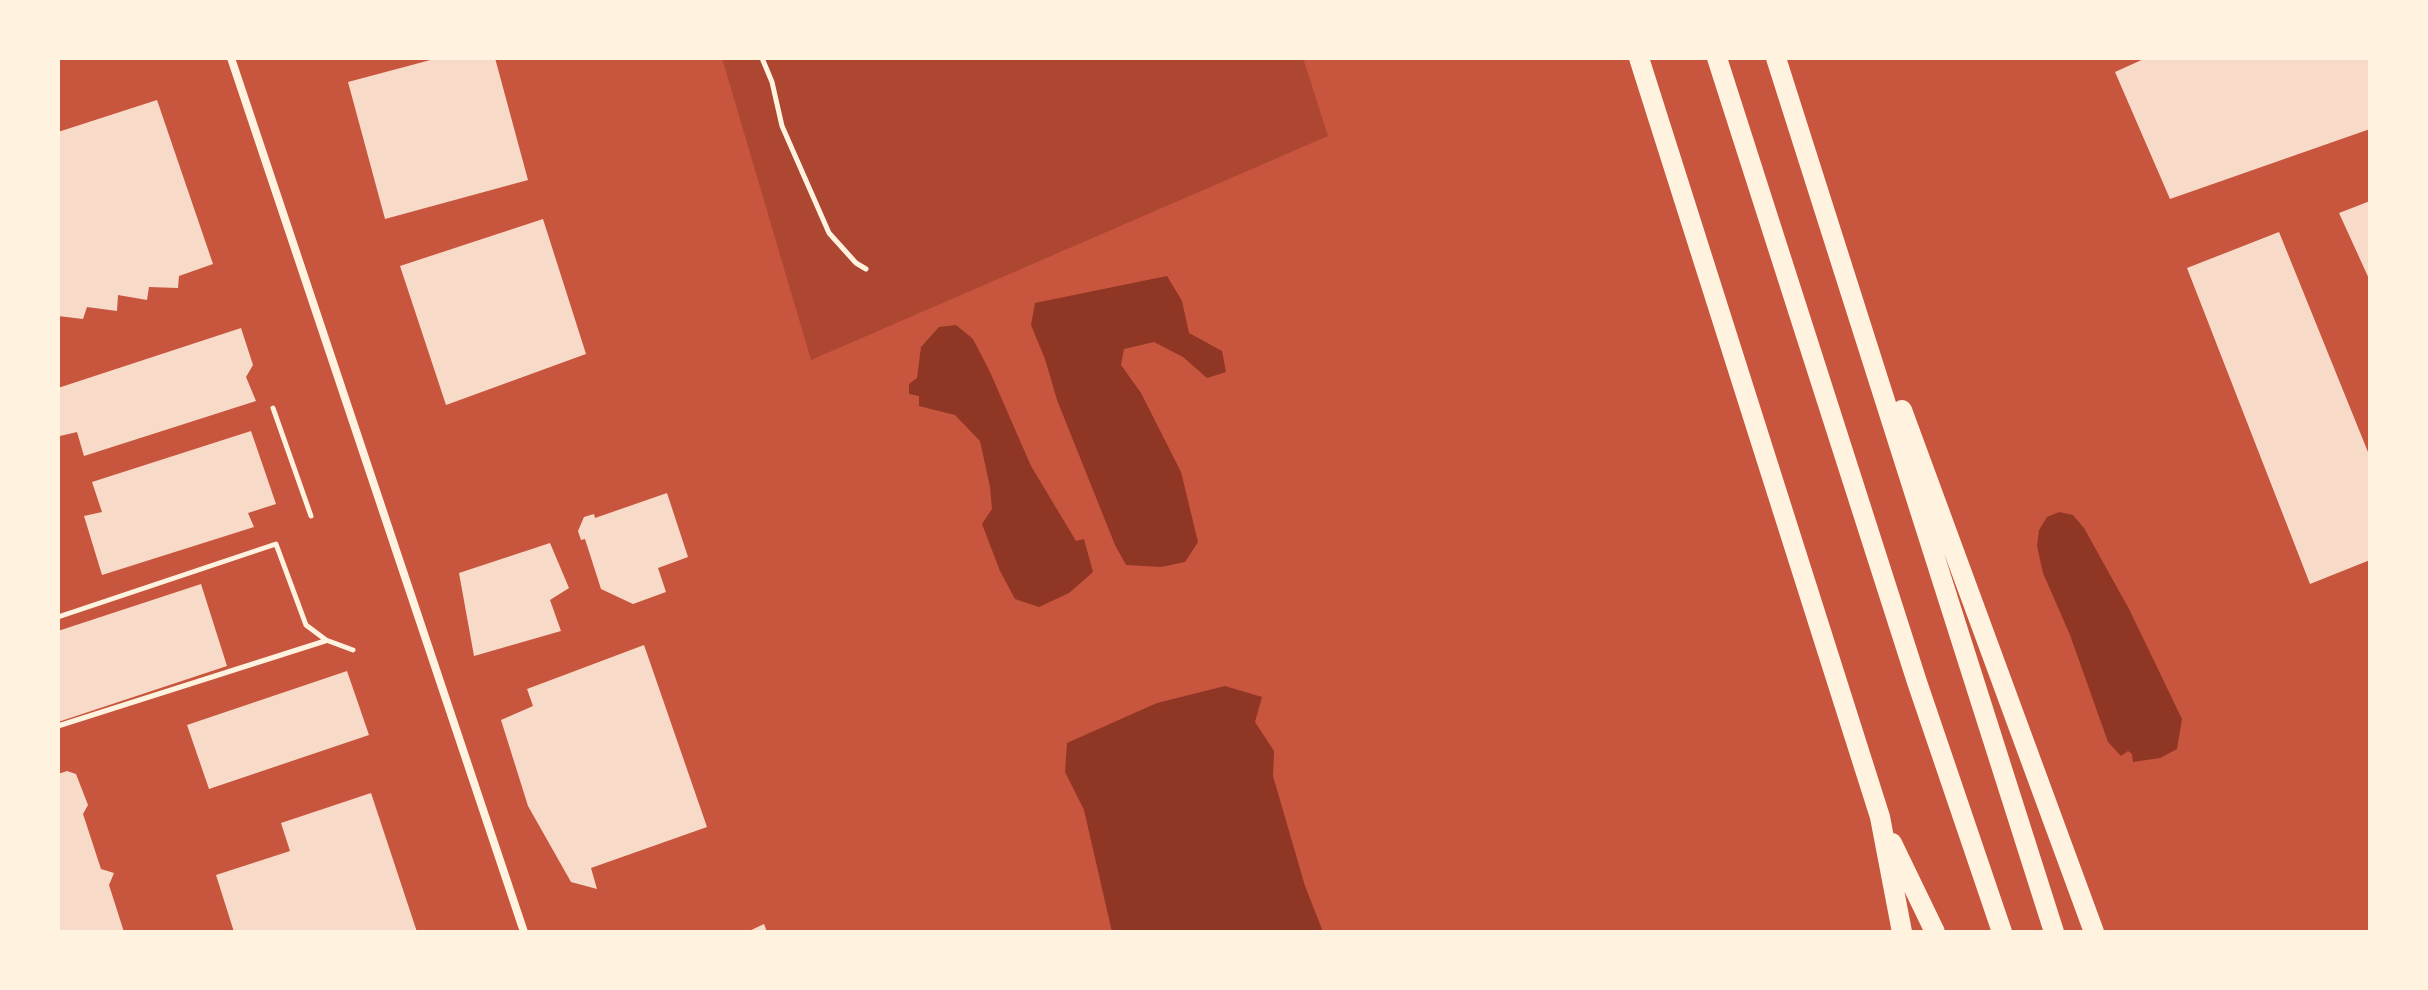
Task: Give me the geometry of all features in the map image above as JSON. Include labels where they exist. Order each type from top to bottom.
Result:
[{"type":"highway","points":[[1639,58],[1880,817],[1902,932]]},
{"type":"highway","points":[[1717,58],[1917,682],[2002,932]]},
{"type":"highway","points":[[1776,58],[2054,932]]},
{"type":"highway","points":[[1805,146],[2094,932]]},
{"type":"highway","points":[[1880,817],[1935,932]]},
{"type":"street","points":[[231,58],[524,932]]},
{"type":"lane","points":[[762,58],[772,82],[782,126],[829,233],[856,263],[866,269]]},
{"type":"lane","points":[[273,408],[311,516]]},
{"type":"lane","points":[[58,617],[276,544],[306,625],[326,640],[353,650]]},
{"type":"lane","points":[[58,726],[326,640]]},
{"type":"shaded area","points":[[722,58],[1303,58],[1328,136],[811,360]]},
{"type":"shaded area","points":[[1167,276],[1182,301],[1189,333],[1222,351],[1226,372],[1207,378],[1183,357],[1154,342],[1124,349],[1121,365],[1141,393],[1181,472],[1198,542],[1185,562],[1161,567],[1126,565],[1115,545],[1057,400],[1031,325],[1035,303]]},
{"type":"shaded area","points":[[956,325],[973,339],[1031,466],[1076,541],[1084,539],[1093,572],[1069,593],[1039,607],[1015,599],[1000,571],[982,524],[992,509],[980,441],[955,415],[919,406],[919,396],[909,394],[909,384],[917,378],[921,347],[939,327]]},
{"type":"shaded area","points":[[2059,512],[2073,515],[2084,528],[2129,609],[2182,719],[2177,749],[2160,758],[2133,762],[2132,754],[2128,751],[2121,756],[2108,742],[2070,635],[2043,573],[2037,546],[2039,530],[2047,517]]},
{"type":"shaded area","points":[[1225,686],[1262,697],[1255,722],[1274,751],[1273,776],[1305,886],[1323,932],[1112,932],[1084,810],[1065,772],[1067,743],[1157,703]]},
{"type":"building","points":[[438,58],[495,58],[528,180],[385,219],[348,82]]},
{"type":"building","points":[[2146,58],[2370,58],[2370,129],[2170,199],[2115,72]]},
{"type":"building","points":[[157,100],[213,264],[179,276],[178,288],[149,287],[147,300],[118,295],[117,311],[87,307],[83,319],[58,316],[58,132]]},
{"type":"building","points":[[2370,201],[2370,281],[2339,213]]},
{"type":"building","points":[[543,219],[586,354],[446,405],[400,266]]},
{"type":"building","points":[[2279,232],[2370,457],[2370,560],[2310,584],[2187,268]]},
{"type":"building","points":[[241,328],[253,365],[246,377],[256,401],[84,456],[77,432],[60,436],[58,388]]},
{"type":"building","points":[[251,431],[276,504],[248,513],[254,527],[102,575],[84,516],[102,512],[92,482]]},
{"type":"building","points":[[667,493],[688,557],[658,568],[666,592],[633,604],[601,589],[585,539],[581,540],[578,531],[584,517],[594,514],[595,518]]},
{"type":"building","points":[[550,543],[569,588],[550,600],[561,631],[474,656],[459,573]]},
{"type":"building","points":[[201,584],[227,666],[58,722],[58,631]]},
{"type":"building","points":[[644,645],[707,827],[591,868],[597,889],[571,882],[528,806],[501,720],[533,706],[527,689]]},
{"type":"building","points":[[347,671],[369,735],[209,789],[187,725]]},
{"type":"building","points":[[67,771],[76,774],[88,805],[83,814],[101,869],[114,873],[109,885],[124,932],[58,932],[58,774]]},
{"type":"building","points":[[371,793],[417,932],[234,932],[216,875],[290,851],[281,823]]},
{"type":"building","points":[[764,924],[767,932],[747,932]]}]
